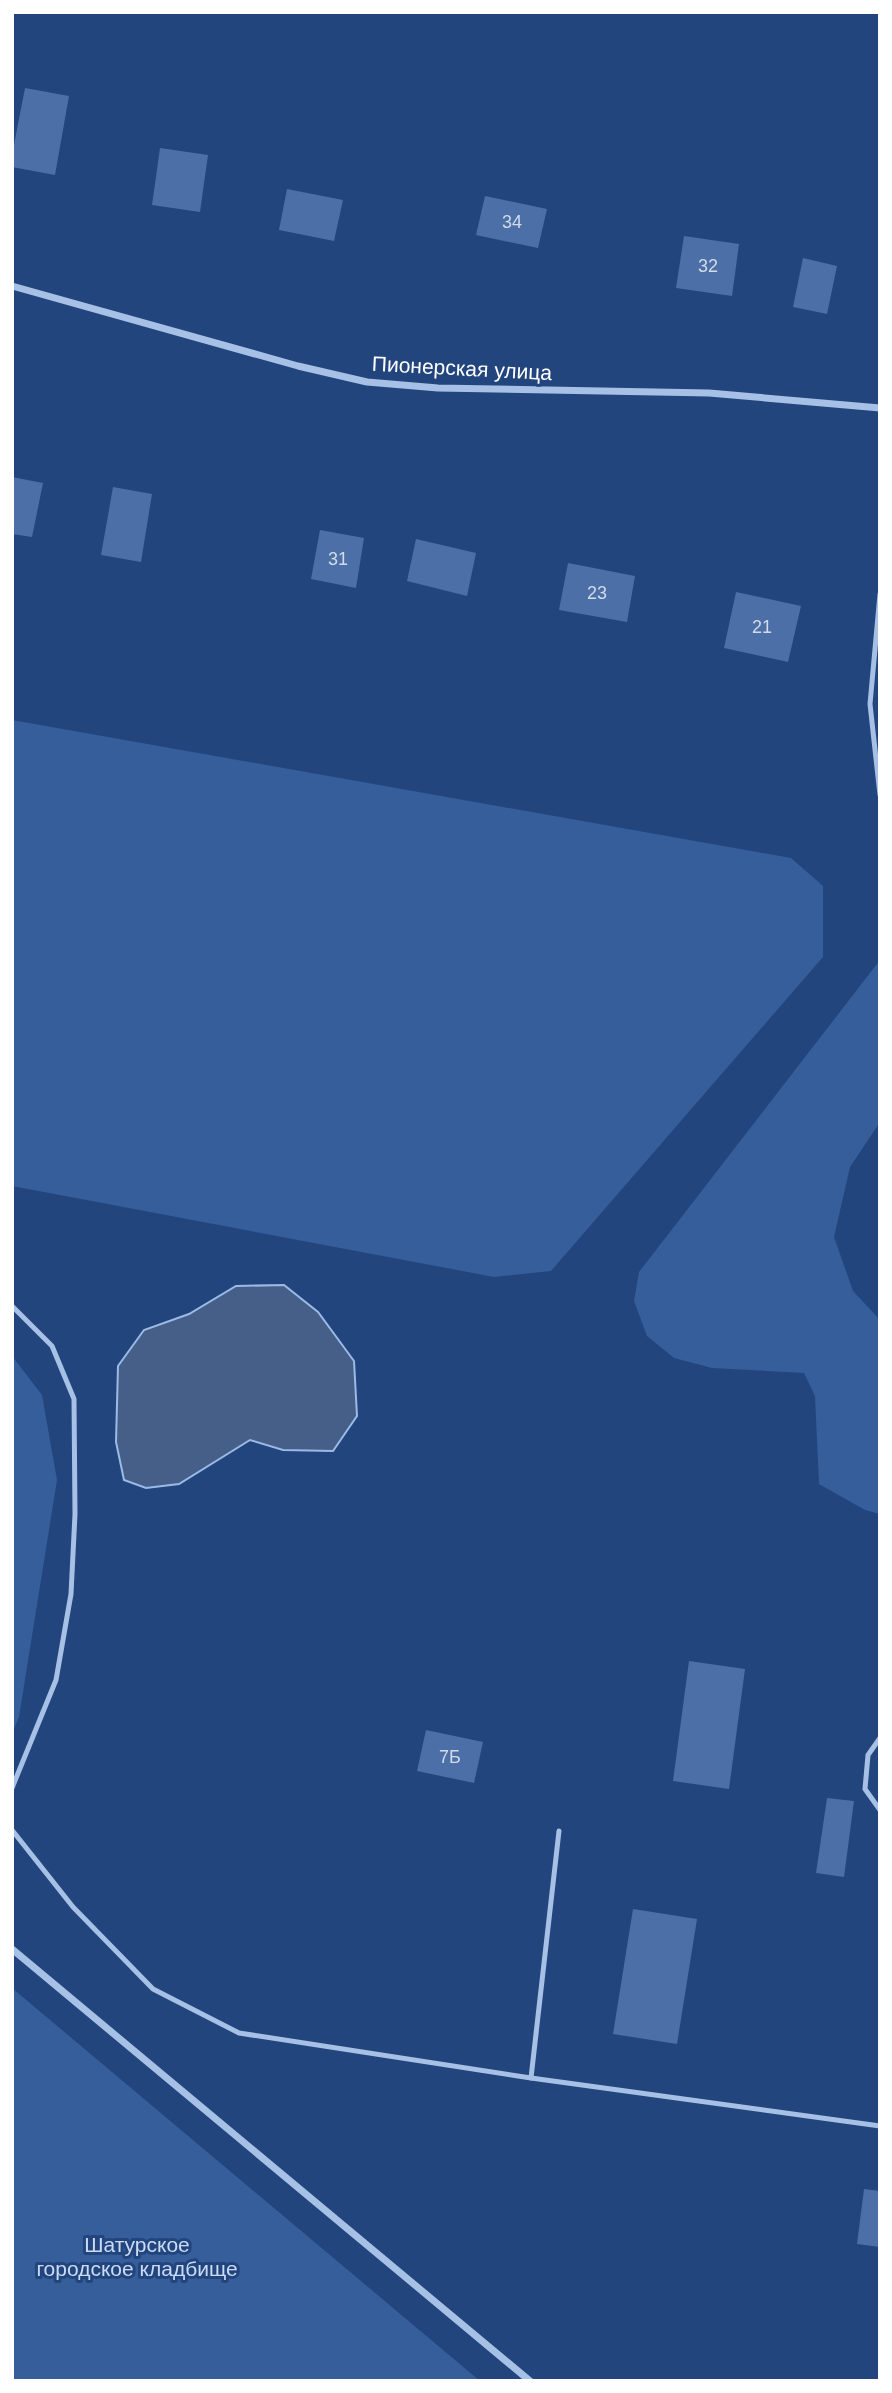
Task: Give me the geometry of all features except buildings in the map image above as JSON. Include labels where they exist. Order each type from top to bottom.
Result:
[{"type":"street","name":"Пионерская улица","points":[[12,286],[298,366],[368,382],[438,387],[709,393],[880,408]]},
{"type":"street","points":[[12,1949],[530,2381]]},
{"type":"lane","points":[[880,594],[870,704],[880,795]]},
{"type":"lane","points":[[12,1307],[52,1346],[74,1399],[75,1514],[71,1594],[56,1680],[12,1788]]},
{"type":"lane","points":[[880,1738],[868,1755],[865,1789],[880,1810]]},
{"type":"lane","points":[[12,1829],[73,1907],[153,1989],[239,2033],[531,2078],[880,2126]]},
{"type":"lane","points":[[531,2078],[559,1831]]},
{"type":"lane","points":[[868,2123],[880,2119]]},
{"type":"green space","points":[[12,720],[791,858],[823,886],[823,957],[551,1271],[494,1277],[12,1186]]},
{"type":"green space","points":[[880,960],[880,1122],[850,1167],[834,1237],[853,1291],[880,1320],[880,1514],[865,1510],[819,1484],[815,1396],[804,1373],[712,1368],[674,1358],[647,1336],[634,1301],[639,1272]]},
{"type":"green space","points":[[12,1356],[42,1395],[57,1480],[19,1717],[12,1733]]},
{"type":"green space","name":"Шатурское городское кладбище","points":[[12,1988],[480,2381],[12,2381]]},
{"type":"shaded area","points":[[284,1285],[318,1312],[354,1361],[357,1416],[333,1451],[283,1450],[250,1440],[179,1484],[146,1488],[124,1480],[116,1442],[118,1366],[144,1330],[189,1314],[236,1286]]}]
